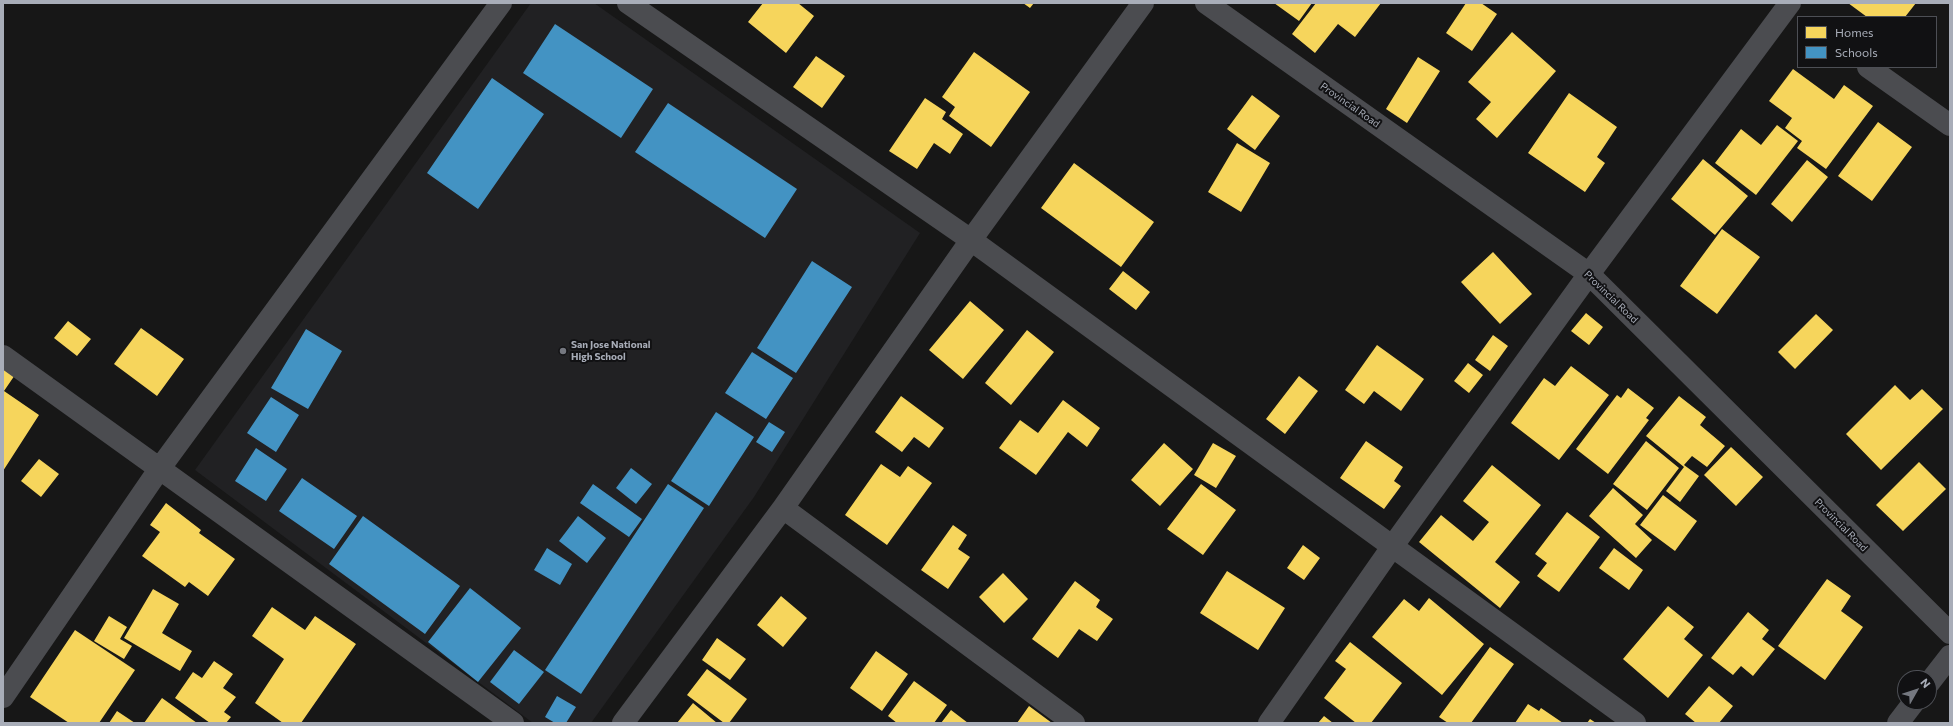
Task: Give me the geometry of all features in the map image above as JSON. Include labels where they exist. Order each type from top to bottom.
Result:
[{"type":"street","points":[[3,697],[160,468],[501,3]]},
{"type":"street","points":[[628,3],[971,240],[1635,723]]},
{"type":"street","points":[[623,723],[783,508],[971,240],[1143,3]]},
{"type":"street","name":"Provincial Road","points":[[1206,3],[1589,274],[1950,632]]},
{"type":"street","points":[[1269,723],[1392,547],[1589,274],[1787,8]]},
{"type":"street","points":[[1869,68],[1950,125]]},
{"type":"street","points":[[3,356],[512,723]]},
{"type":"street","points":[[783,508],[1074,723]]},
{"type":"street","points":[[1937,673],[1950,656]]},
{"type":"street","points":[[1898,723],[1908,710]]},
{"type":"shaded area","name":"San Jose National High School","points":[[531,3],[594,3],[920,233],[754,497],[591,723],[533,723],[195,470]]},
{"type":"building: Homes","points":[[763,3],[798,3],[814,16],[786,53],[748,22]]},
{"type":"building: Homes","points":[[1023,3],[1034,3],[1030,8]]},
{"type":"building: Homes","points":[[1274,3],[1312,3],[1299,21]]},
{"type":"building: Homes","points":[[1316,3],[1381,3],[1355,37],[1338,24],[1315,53],[1292,34]]},
{"type":"building: Homes","points":[[1466,3],[1481,3],[1497,14],[1472,51],[1446,33]]},
{"type":"building: Homes","points":[[1848,3],[1916,3],[1906,16],[1866,16]]},
{"type":"building: Homes","points":[[1512,32],[1556,71],[1497,138],[1476,119],[1491,102],[1468,82]]},
{"type":"building: Homes","points":[[974,52],[1030,92],[991,147],[949,116],[955,107],[942,97]]},
{"type":"building: Homes","points":[[816,56],[845,76],[822,108],[793,87]]},
{"type":"building: Homes","points":[[1418,57],[1440,71],[1407,123],[1386,109]]},
{"type":"building: Homes","points":[[1793,69],[1834,99],[1844,85],[1873,106],[1826,169],[1797,148],[1802,141],[1785,128],[1792,118],[1769,101]]},
{"type":"building: Homes","points":[[1569,93],[1617,127],[1597,157],[1605,163],[1585,192],[1528,153]]},
{"type":"building: Homes","points":[[1252,95],[1280,116],[1255,150],[1227,129]]},
{"type":"building: Homes","points":[[925,98],[946,112],[942,119],[963,134],[950,154],[934,143],[917,169],[889,151]]},
{"type":"building: Homes","points":[[1878,122],[1912,147],[1872,201],[1838,176]]},
{"type":"building: Homes","points":[[1777,125],[1798,141],[1756,195],[1715,163],[1741,129],[1761,145]]},
{"type":"building: Homes","points":[[1237,143],[1270,163],[1241,212],[1208,192]]},
{"type":"building: Homes","points":[[1703,159],[1748,196],[1715,235],[1671,199]]},
{"type":"building: Homes","points":[[1807,160],[1828,177],[1792,222],[1771,204]]},
{"type":"building: Homes","points":[[1074,163],[1154,222],[1121,267],[1041,208]]},
{"type":"building: Homes","points":[[1722,229],[1760,257],[1717,314],[1680,286]]},
{"type":"building: Homes","points":[[1493,252],[1532,294],[1500,324],[1461,282]]},
{"type":"building: Homes","points":[[1123,271],[1150,292],[1136,310],[1109,289]]},
{"type":"building: Homes","points":[[970,301],[1004,330],[963,379],[929,350]]},
{"type":"building: Homes","points":[[1586,313],[1603,327],[1589,345],[1571,331]]},
{"type":"building: Homes","points":[[1816,314],[1833,330],[1795,369],[1778,352]]},
{"type":"building: Homes","points":[[68,321],[91,339],[77,356],[54,338]]},
{"type":"building: Homes","points":[[141,328],[184,359],[157,396],[114,364]]},
{"type":"building: Homes","points":[[1027,330],[1054,352],[1011,405],[985,383]]},
{"type":"building: Homes","points":[[1493,335],[1508,346],[1490,371],[1475,360]]},
{"type":"building: Homes","points":[[1377,345],[1424,379],[1401,411],[1374,391],[1364,404],[1345,390]]},
{"type":"building: Homes","points":[[3,363],[17,372],[4,391],[39,415],[3,471]]},
{"type":"building: Homes","points":[[1468,363],[1483,375],[1469,393],[1454,381]]},
{"type":"building: Homes","points":[[1571,366],[1609,395],[1559,460],[1511,423],[1544,378],[1555,386]]},
{"type":"building: Homes","points":[[1299,376],[1318,391],[1285,434],[1266,419]]},
{"type":"building: Homes","points":[[1895,385],[1910,400],[1922,389],[1943,409],[1881,470],[1846,434]]},
{"type":"building: Homes","points":[[1628,388],[1654,408],[1646,418],[1649,420],[1608,474],[1576,449],[1617,395],[1621,398]]},
{"type":"building: Homes","points":[[901,396],[944,428],[929,448],[914,437],[902,452],[875,432]]},
{"type":"building: Homes","points":[[1679,396],[1706,417],[1700,425],[1725,446],[1707,467],[1692,456],[1684,465],[1699,476],[1680,502],[1666,491],[1684,467],[1646,436]]},
{"type":"building: Homes","points":[[1063,400],[1100,428],[1087,447],[1068,432],[1036,475],[999,448],[1020,420],[1038,433]]},
{"type":"building: Homes","points":[[1366,441],[1403,467],[1394,481],[1401,486],[1384,509],[1340,478]]},
{"type":"building: Homes","points":[[1646,441],[1679,468],[1647,510],[1613,484]]},
{"type":"building: Homes","points":[[1164,443],[1193,469],[1160,506],[1131,480]]},
{"type":"building: Homes","points":[[1213,443],[1236,456],[1216,488],[1194,475]]},
{"type":"building: Homes","points":[[1731,447],[1763,477],[1736,506],[1704,475]]},
{"type":"building: Homes","points":[[39,459],[59,474],[41,497],[21,481]]},
{"type":"building: Homes","points":[[1919,462],[1946,489],[1903,531],[1876,505]]},
{"type":"building: Homes","points":[[881,464],[900,477],[908,466],[932,483],[887,545],[845,515]]},
{"type":"building: Homes","points":[[1492,465],[1541,505],[1495,562],[1520,582],[1500,608],[1419,542],[1441,515],[1473,541],[1489,522],[1463,501]]},
{"type":"building: Homes","points":[[1201,484],[1236,510],[1203,555],[1167,529]]},
{"type":"building: Homes","points":[[1613,488],[1643,515],[1635,524],[1652,540],[1636,558],[1589,516]]},
{"type":"building: Homes","points":[[1663,495],[1697,521],[1675,551],[1640,525]]},
{"type":"building: Homes","points":[[166,503],[201,530],[199,533],[235,559],[208,596],[189,582],[185,587],[142,556],[160,532],[150,525]]},
{"type":"building: Homes","points":[[1567,512],[1600,537],[1559,592],[1537,576],[1547,563],[1535,554]]},
{"type":"building: Homes","points":[[953,525],[967,535],[958,549],[970,557],[948,589],[921,570]]},
{"type":"building: Homes","points":[[1303,545],[1320,558],[1304,580],[1287,568]]},
{"type":"building: Homes","points":[[1614,548],[1643,570],[1629,590],[1599,568]]},
{"type":"building: Homes","points":[[1227,571],[1285,608],[1258,650],[1200,613]]},
{"type":"building: Homes","points":[[1003,573],[1028,599],[1004,623],[979,597]]},
{"type":"building: Homes","points":[[1827,579],[1851,596],[1841,611],[1863,627],[1825,680],[1778,646]]},
{"type":"building: Homes","points":[[1075,581],[1100,600],[1096,607],[1113,619],[1097,641],[1079,629],[1058,658],[1032,639]]},
{"type":"building: Homes","points":[[153,589],[179,604],[162,633],[192,651],[180,671],[124,638]]},
{"type":"building: Homes","points":[[781,596],[807,618],[783,647],[757,625]]},
{"type":"building: Homes","points":[[1429,598],[1484,644],[1442,695],[1372,637],[1404,599],[1419,611]]},
{"type":"building: Homes","points":[[1668,606],[1694,627],[1684,639],[1703,655],[1668,698],[1623,659]]},
{"type":"building: Homes","points":[[272,607],[305,630],[315,616],[356,644],[301,723],[283,723],[255,703],[284,659],[252,636]]},
{"type":"building: Homes","points":[[1748,612],[1769,630],[1762,639],[1775,649],[1753,676],[1741,666],[1733,675],[1711,658]]},
{"type":"building: Homes","points":[[109,616],[127,627],[120,639],[132,646],[124,659],[94,641]]},
{"type":"building: Homes","points":[[75,630],[135,670],[99,723],[69,723],[30,697]]},
{"type":"building: Homes","points":[[717,638],[746,659],[730,680],[702,660]]},
{"type":"building: Homes","points":[[1350,642],[1402,683],[1371,723],[1356,723],[1324,698],[1346,669],[1335,661]]},
{"type":"building: Homes","points":[[1490,647],[1514,664],[1471,723],[1448,723],[1439,717]]},
{"type":"building: Homes","points":[[876,651],[908,674],[882,711],[850,688]]},
{"type":"building: Homes","points":[[214,661],[233,674],[223,688],[236,697],[224,712],[231,717],[226,723],[210,723],[175,698],[193,672],[202,678]]},
{"type":"building: Homes","points":[[707,669],[747,699],[729,723],[724,723],[687,695]]},
{"type":"building: Homes","points":[[914,681],[947,705],[934,723],[897,723],[888,716]]},
{"type":"building: Homes","points":[[1709,686],[1733,706],[1719,723],[1696,723],[1685,714]]},
{"type":"building: Homes","points":[[162,698],[197,723],[144,723]]},
{"type":"building: Homes","points":[[693,703],[717,723],[677,723]]},
{"type":"building: Homes","points":[[1528,704],[1539,711],[1541,708],[1563,723],[1515,723]]},
{"type":"building: Homes","points":[[1029,706],[1052,723],[1017,723]]},
{"type":"building: Homes","points":[[951,710],[968,723],[941,723]]},
{"type":"building: Homes","points":[[117,711],[135,723],[109,723]]},
{"type":"building: Homes","points":[[1324,716],[1333,723],[1318,723]]},
{"type":"building: Homes","points":[[1590,719],[1596,723],[1587,723]]},
{"type":"building: Schools","points":[[555,24],[653,89],[621,138],[523,73]]},
{"type":"building: Schools","points":[[492,78],[544,114],[478,209],[427,173]]},
{"type":"building: Schools","points":[[668,103],[797,189],[765,238],[635,152]]},
{"type":"building: Schools","points":[[812,261],[852,287],[796,373],[757,348]]},
{"type":"building: Schools","points":[[306,329],[342,351],[308,409],[271,388]]},
{"type":"building: Schools","points":[[752,352],[793,378],[766,419],[725,393]]},
{"type":"building: Schools","points":[[271,397],[299,415],[276,452],[247,433]]},
{"type":"building: Schools","points":[[716,412],[754,437],[709,506],[671,481]]},
{"type":"building: Schools","points":[[769,422],[785,432],[772,452],[756,442]]},
{"type":"building: Schools","points":[[256,448],[287,469],[266,501],[235,481]]},
{"type":"building: Schools","points":[[631,468],[652,484],[636,504],[616,488]]},
{"type":"building: Schools","points":[[302,478],[357,516],[334,549],[279,511]]},
{"type":"building: Schools","points":[[593,484],[642,519],[629,537],[580,503]]},
{"type":"building: Schools","points":[[668,484],[704,508],[581,694],[545,670]]},
{"type":"building: Schools","points":[[363,516],[460,586],[425,634],[329,564]]},
{"type":"building: Schools","points":[[578,516],[606,538],[587,563],[559,541]]},
{"type":"building: Schools","points":[[547,548],[572,564],[560,585],[534,570]]},
{"type":"building: Schools","points":[[470,588],[521,628],[478,682],[428,642]]},
{"type":"building: Schools","points":[[514,650],[544,672],[519,704],[490,682]]},
{"type":"building: Schools","points":[[557,696],[576,707],[566,723],[555,723],[545,717]]},
{"type":"place","name":"San Jose National High School","points":[[563,351]]}]
